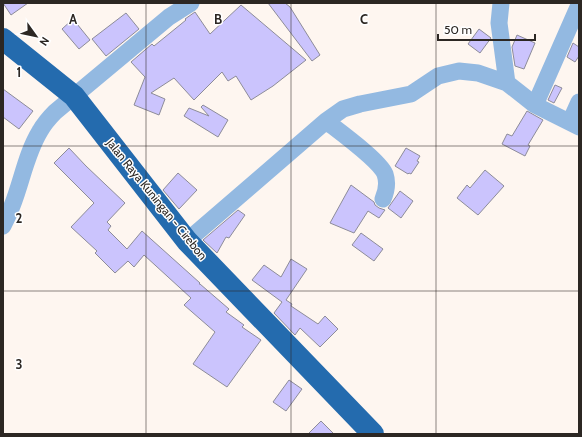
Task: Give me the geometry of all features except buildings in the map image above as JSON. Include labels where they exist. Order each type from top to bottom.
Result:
[{"type":"highway","name":"Jalan Raya Kuningan - Cirebon","points":[[3,39],[74,96],[187,241],[373,434]]},
{"type":"street","points":[[3,226],[12,206],[21,177],[39,131],[55,112],[169,17],[191,3]]},
{"type":"street","points":[[502,3],[499,23],[507,83]]},
{"type":"street","points":[[535,105],[579,5]]},
{"type":"street","points":[[187,241],[326,121],[343,109],[360,104],[411,94],[438,76],[458,71],[478,73],[507,83],[535,105],[575,124],[579,102]]},
{"type":"street","points":[[326,121],[366,153],[384,173],[387,184],[383,199]]}]
